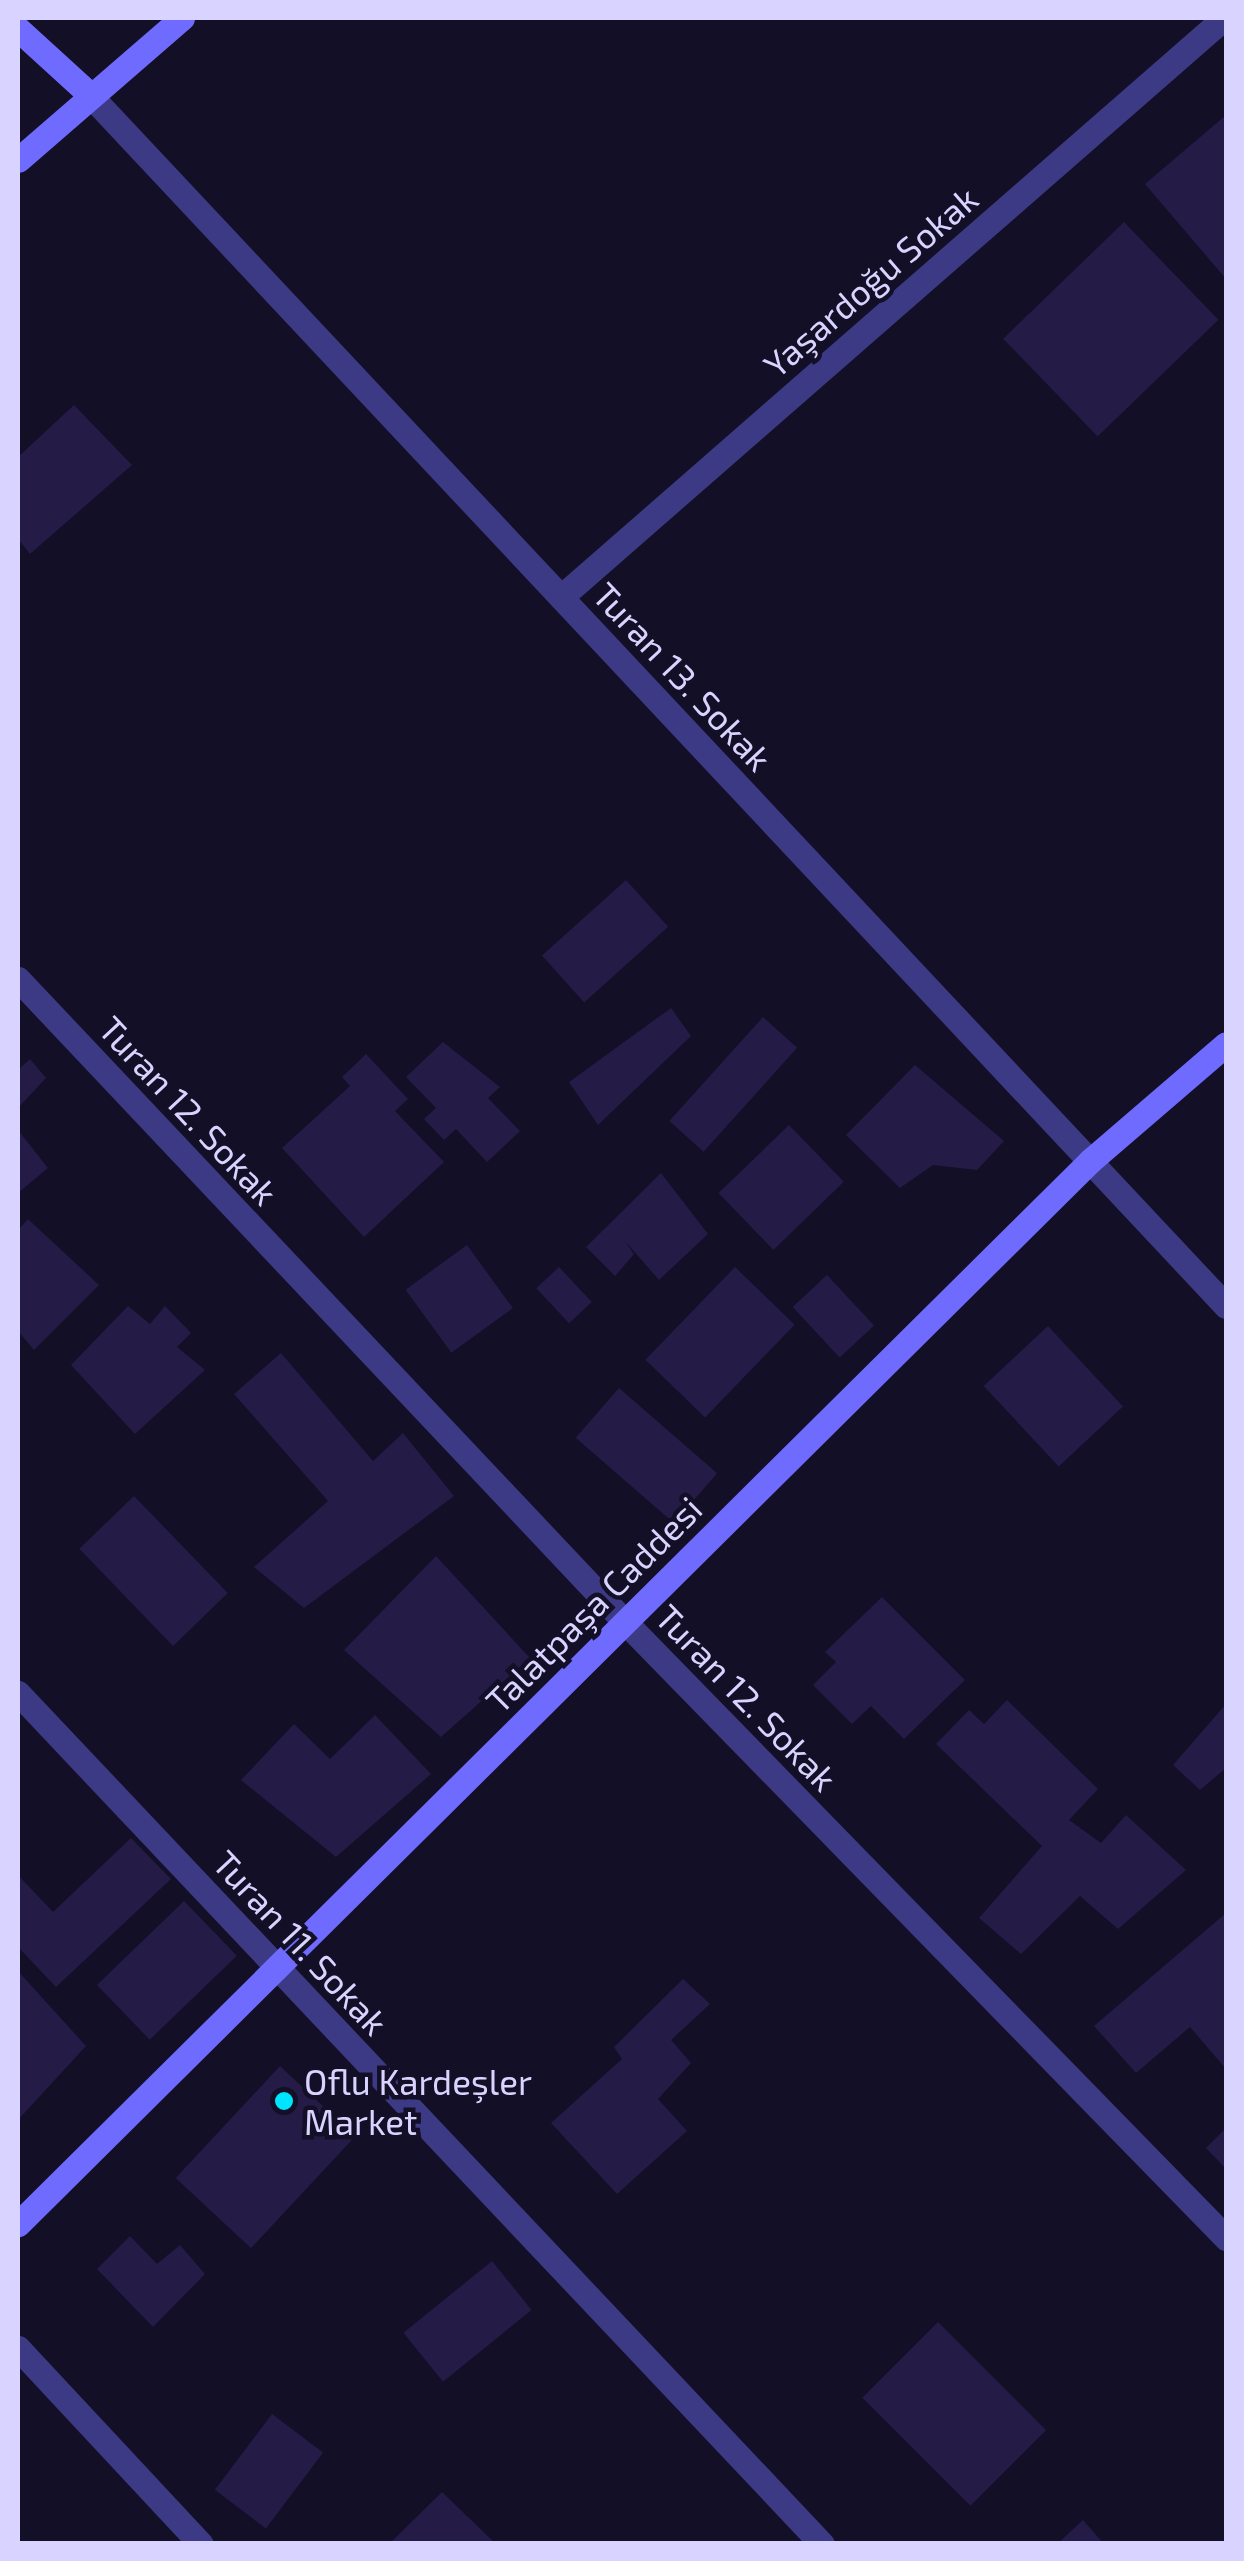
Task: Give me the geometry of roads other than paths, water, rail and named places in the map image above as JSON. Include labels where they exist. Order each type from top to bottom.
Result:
[{"type":"street","points":[[18,160],[88,93],[182,18]]},
{"type":"street","name":"Yaşardoğu Sokak","points":[[562,598],[1224,18]]},
{"type":"street","points":[[18,30],[88,93]]},
{"type":"street","name":"Turan 13. Sokak","points":[[88,93],[1226,1306]]},
{"type":"street","name":"Turan 12. Sokak","points":[[18,979],[625,1622],[1226,2238]]},
{"type":"street","name":"Talatpaşa Caddesi","points":[[18,2224],[1090,1161],[1226,1044]]},
{"type":"street","name":"Turan 11. Sokak","points":[[18,1693],[822,2544]]},
{"type":"street","points":[[18,2348],[201,2544]]},
{"type":"place","name":"Oflu Kardeşler Market","points":[[284,2101]]}]
